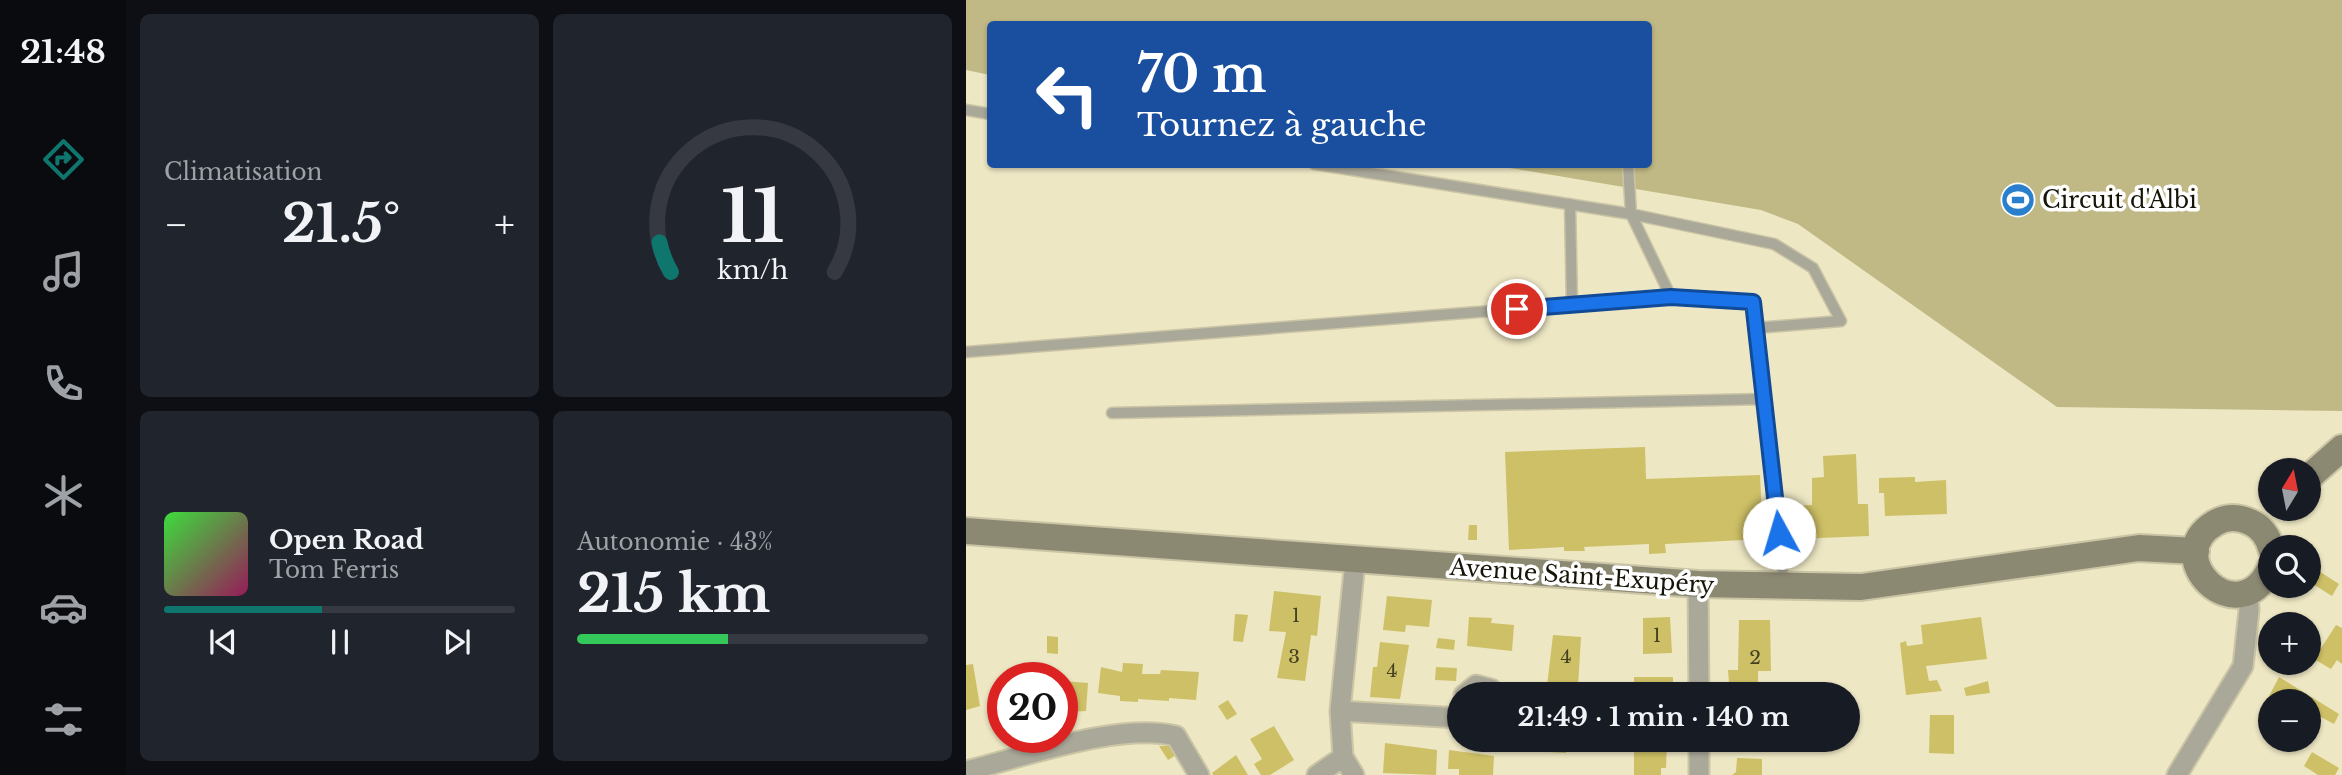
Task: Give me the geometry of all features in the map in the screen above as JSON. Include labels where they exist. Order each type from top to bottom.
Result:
[{"type":"street","points":[[2321,466],[2342,447]]},
{"type":"street","points":[[2258,517],[2219,521],[2200,538],[2196,551],[2199,573],[2214,590],[2236,595],[2258,586]]},
{"type":"street","name":"Avenue Saint-Exupéry","points":[[966,531],[1355,561],[1698,584],[1784,586],[1861,587],[2139,548],[2196,551]]},
{"type":"street","points":[[1354,775],[1343,757],[1340,711],[1355,561]]},
{"type":"street","points":[[1698,584],[1699,682]]},
{"type":"street","points":[[2177,775],[2243,666],[2249,610],[2248,592]]},
{"type":"street","points":[[1340,711],[1447,717]]},
{"type":"street","points":[[966,771],[1122,733],[1163,733],[1175,736],[1199,775]]},
{"type":"street","points":[[1699,752],[1699,775]]},
{"type":"street","points":[[1317,775],[1343,757]]},
{"type":"lane","points":[[966,110],[987,114]]},
{"type":"lane","points":[[1340,168],[1631,214],[1774,244],[1813,268],[1841,321],[1756,328]]},
{"type":"lane","points":[[1628,168],[1631,214],[1671,297]]},
{"type":"lane","points":[[1570,204],[1572,305]]},
{"type":"lane","points":[[966,352],[1671,297],[1753,302],[1784,586]]},
{"type":"lane","points":[[1112,413],[1764,399]]},
{"type":"shaded area","name":"Circuit d'Albi","points":[[966,0],[2342,0],[2342,411],[2057,407],[1798,224],[1761,210],[1510,168],[1652,168],[1652,21],[987,21],[987,74],[966,70]]},
{"type":"building","points":[[1645,447],[1646,479],[1760,475],[1763,539],[1665,544],[1666,553],[1649,554],[1649,544],[1584,547],[1585,551],[1564,551],[1564,547],[1509,550],[1505,452]]},
{"type":"building","points":[[1856,454],[1858,504],[1868,504],[1869,536],[1794,539],[1793,506],[1812,505],[1812,478],[1824,477],[1823,456]]},
{"type":"building","points":[[1915,477],[1915,482],[1946,480],[1947,514],[1885,516],[1884,493],[1879,493],[1879,478]]},
{"type":"building","points":[[1469,525],[1477,525],[1477,540],[1468,540]]},
{"type":"building","points":[[2321,572],[2339,584],[2332,596],[2321,589]]},
{"type":"building","points":[[1274,591],[1321,596],[1317,636],[1311,635],[1305,681],[1277,678],[1286,632],[1269,631]]},
{"type":"building","points":[[1387,596],[1432,600],[1429,627],[1406,625],[1405,632],[1383,630]]},
{"type":"building","points":[[1235,614],[1248,615],[1243,642],[1233,641]]},
{"type":"building","points":[[1469,617],[1492,618],[1491,623],[1514,625],[1512,651],[1467,646]]},
{"type":"building","points":[[1670,617],[1672,653],[1643,654],[1643,618]]},
{"type":"building","points":[[1981,617],[1987,659],[1926,666],[1929,681],[1937,680],[1942,691],[1906,695],[1900,643],[1906,641],[1907,646],[1923,644],[1921,625]]},
{"type":"building","points":[[1739,620],[1770,620],[1771,671],[1758,671],[1758,682],[1729,682],[1728,670],[1738,670]]},
{"type":"building","points":[[2336,625],[2342,628],[2342,664],[2337,660],[2331,669],[2321,663],[2321,648]]},
{"type":"building","points":[[1553,635],[1581,637],[1578,682],[1548,682]]},
{"type":"building","points":[[1047,636],[1058,637],[1058,654],[1047,653]]},
{"type":"building","points":[[1438,638],[1455,640],[1454,650],[1436,648]]},
{"type":"building","points":[[1380,642],[1409,645],[1400,699],[1370,697],[1373,667],[1377,667]]},
{"type":"building","points":[[1123,663],[1143,664],[1142,674],[1160,674],[1161,670],[1199,672],[1196,700],[1169,698],[1169,701],[1120,701],[1120,696],[1098,693],[1101,667],[1122,672]]},
{"type":"building","points":[[973,664],[980,706],[966,710],[966,665]]},
{"type":"building","points":[[1436,667],[1457,668],[1456,681],[1435,680]]},
{"type":"building","points":[[1634,677],[1673,677],[1673,682],[1634,682]]},
{"type":"building","points":[[2279,677],[2298,689],[2273,689]]},
{"type":"building","points":[[1988,681],[1990,693],[1966,696],[1964,688]]},
{"type":"building","points":[[1078,682],[1088,683],[1086,711],[1078,711]]},
{"type":"building","points":[[1228,700],[1237,714],[1227,720],[1218,706]]},
{"type":"building","points":[[2321,703],[2339,714],[2334,724],[2321,717]]},
{"type":"building","points":[[1930,715],[1954,715],[1954,754],[1929,753]]},
{"type":"building","points":[[1274,726],[1294,760],[1270,775],[1261,775],[1254,764],[1262,759],[1250,739]]},
{"type":"building","points":[[1385,743],[1437,750],[1436,775],[1383,773]]},
{"type":"building","points":[[1159,746],[1171,746],[1176,755],[1168,760]]},
{"type":"building","points":[[1449,752],[1494,756],[1493,775],[1459,775],[1459,769],[1448,769]]},
{"type":"building","points":[[1634,752],[1667,752],[1666,768],[1661,768],[1661,775],[1634,775]]},
{"type":"building","points":[[2312,752],[2339,768],[2335,775],[2318,775],[2304,766]]},
{"type":"building","points":[[1236,755],[1248,775],[1213,775],[1212,773]]},
{"type":"building","points":[[1737,758],[1762,759],[1762,775],[1732,775],[1736,772]]},
{"type":"place","name":"Circuit d'Albi","points":[[2018,200]]},
{"type":"route","points":[[1517,309],[1671,297],[1753,302],[1779,533]]}]
